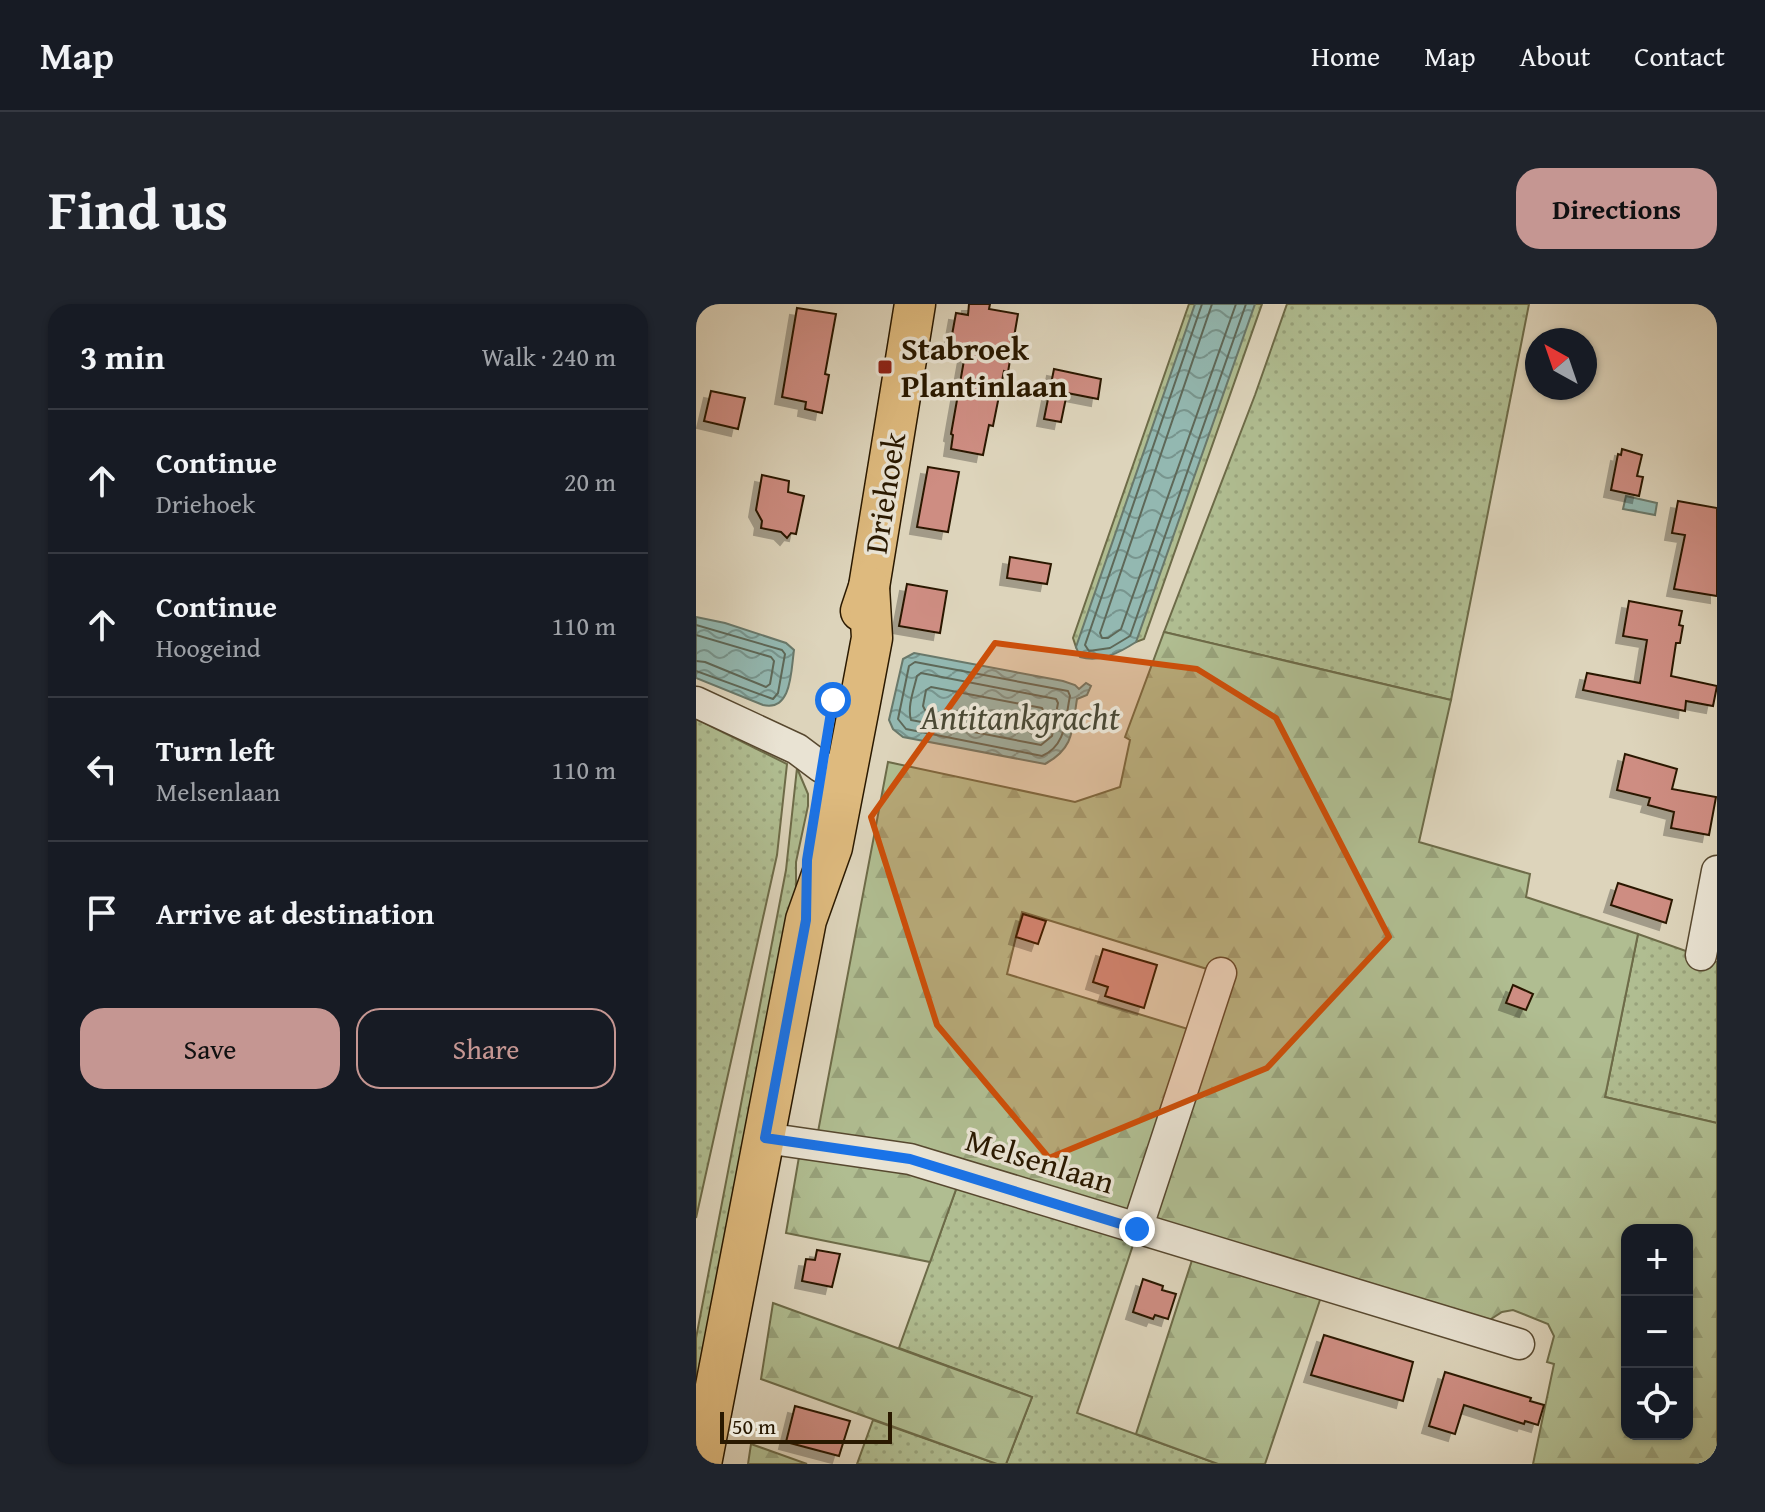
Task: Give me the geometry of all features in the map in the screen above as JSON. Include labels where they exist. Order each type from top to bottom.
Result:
[{"type":"main road","name":"Driehoek","points":[[701,1464],[806,920],[807,860],[833,770],[843,659],[869,587],[915,304]]},
{"type":"street","points":[[696,702],[797,749],[833,770]]},
{"type":"street","points":[[1701,955],[1717,871]]},
{"type":"street","points":[[1137,1229],[1221,973]]},
{"type":"street","name":"Melsenlaan","points":[[765,1138],[910,1159],[1519,1344]]},
{"type":"highlighted area","points":[[995,643],[1197,669],[1276,718],[1389,937],[1267,1068],[1049,1158],[937,1025],[871,817]]},
{"type":"green space","points":[[1189,304],[1202,304],[1084,641],[1076,647],[1073,638]]},
{"type":"green space","points":[[1249,304],[1262,304],[1144,639],[1136,642],[1133,634]]},
{"type":"green space","points":[[1287,304],[1529,304],[1451,700],[1164,632]]},
{"type":"green space","points":[[1164,632],[1451,700],[1419,842],[1530,874],[1526,897],[1638,934],[1605,1097],[1717,1123],[1717,1464],[1533,1464],[1554,1364],[1547,1362],[1554,1336],[1548,1324],[1513,1310],[1502,1312],[1485,1323],[817,1137],[888,762],[1075,802],[1120,787],[1130,740],[1125,737]],"holes":[[[1022,912],[1220,973],[1201,1033],[1007,974]]]},
{"type":"green space","points":[[696,719],[787,764],[777,855],[696,1218]]},
{"type":"green space","points":[[797,768],[808,794],[808,806],[796,862],[796,894],[696,1409],[696,1338],[786,870]]},
{"type":"green space","points":[[1638,934],[1717,962],[1717,1123],[1605,1097]]},
{"type":"green space","points":[[800,1151],[959,1181],[930,1262],[786,1233]]},
{"type":"green space","points":[[959,1181],[1136,1236],[1077,1413],[1218,1464],[1006,1464],[1032,1397],[899,1348]]},
{"type":"green space","points":[[1194,1254],[1322,1294],[1265,1464],[1218,1464],[1136,1434]]},
{"type":"green space","points":[[773,1303],[1032,1397],[1006,1464],[997,1464],[761,1379]]},
{"type":"green space","points":[[873,1420],[997,1464],[857,1464]]},
{"type":"green space","points":[[751,1444],[807,1464],[748,1464]]},
{"type":"water","name":"Antitankgracht","points":[[1195,304],[1255,304],[1136,642],[1102,658],[1080,657],[1076,647]]},
{"type":"water","points":[[1626,496],[1657,503],[1655,515],[1623,509]]},
{"type":"water","points":[[696,617],[786,643],[794,650],[791,678],[780,702],[763,705],[696,678]]},
{"type":"water","name":"Antitankgracht","points":[[914,653],[1063,681],[1079,689],[1086,683],[1091,686],[1087,695],[1077,699],[1073,729],[1067,744],[1045,764],[903,737],[893,729],[889,720],[903,659]]},
{"type":"building","points":[[969,304],[990,304],[989,309],[1018,314],[1008,372],[1004,371],[993,426],[989,425],[983,455],[951,449],[966,349],[950,346],[956,313],[968,315]]},
{"type":"building","points":[[797,308],[836,314],[825,374],[829,375],[822,413],[805,409],[806,402],[782,397]]},
{"type":"building","points":[[1054,369],[1101,379],[1098,399],[1067,393],[1061,422],[1044,419]]},
{"type":"building","points":[[711,391],[745,398],[738,429],[704,421]]},
{"type":"building","points":[[1622,449],[1642,455],[1637,476],[1643,477],[1639,496],[1611,490],[1618,454],[1621,455]]},
{"type":"building","points":[[928,467],[959,472],[948,532],[917,527]]},
{"type":"building","points":[[762,475],[789,481],[788,492],[804,496],[796,534],[791,533],[787,538],[781,532],[761,528],[762,521],[756,510]]},
{"type":"building","points":[[1678,501],[1717,508],[1717,596],[1674,589],[1685,535],[1672,533]]},
{"type":"building","points":[[1010,557],[1051,564],[1047,584],[1007,578]]},
{"type":"building","points":[[907,584],[947,591],[940,633],[899,626]]},
{"type":"building","points":[[1629,601],[1682,611],[1679,625],[1683,626],[1680,643],[1676,643],[1671,676],[1717,686],[1713,706],[1686,701],[1685,711],[1583,690],[1587,673],[1640,683],[1647,640],[1623,636]]},
{"type":"building","points":[[1625,754],[1677,769],[1672,789],[1716,797],[1709,835],[1671,828],[1674,812],[1648,805],[1650,798],[1617,790]]},
{"type":"building","points":[[1618,883],[1672,900],[1666,923],[1611,905]]},
{"type":"building","points":[[1023,914],[1046,921],[1038,944],[1016,937]]},
{"type":"building","points":[[1103,949],[1157,965],[1144,1008],[1105,996],[1108,987],[1093,982]]},
{"type":"building","points":[[1513,985],[1533,994],[1526,1010],[1506,1003]]},
{"type":"building","points":[[817,1250],[840,1254],[832,1287],[802,1281],[806,1259],[815,1260]]},
{"type":"building","points":[[1143,1279],[1176,1294],[1168,1319],[1155,1315],[1153,1319],[1133,1312]]},
{"type":"building","points":[[1324,1335],[1413,1362],[1403,1401],[1311,1375]]},
{"type":"building","points":[[1445,1372],[1531,1398],[1530,1401],[1544,1405],[1538,1425],[1525,1421],[1524,1424],[1464,1405],[1455,1434],[1429,1426]]},
{"type":"building","points":[[795,1406],[850,1421],[839,1456],[786,1442]]},
{"type":"place","name":"Stabroek Plantinlaan","points":[[885,367]]},
{"type":"route","points":[[833,700],[807,860],[806,920],[765,1138],[910,1159],[1137,1229]]}]
